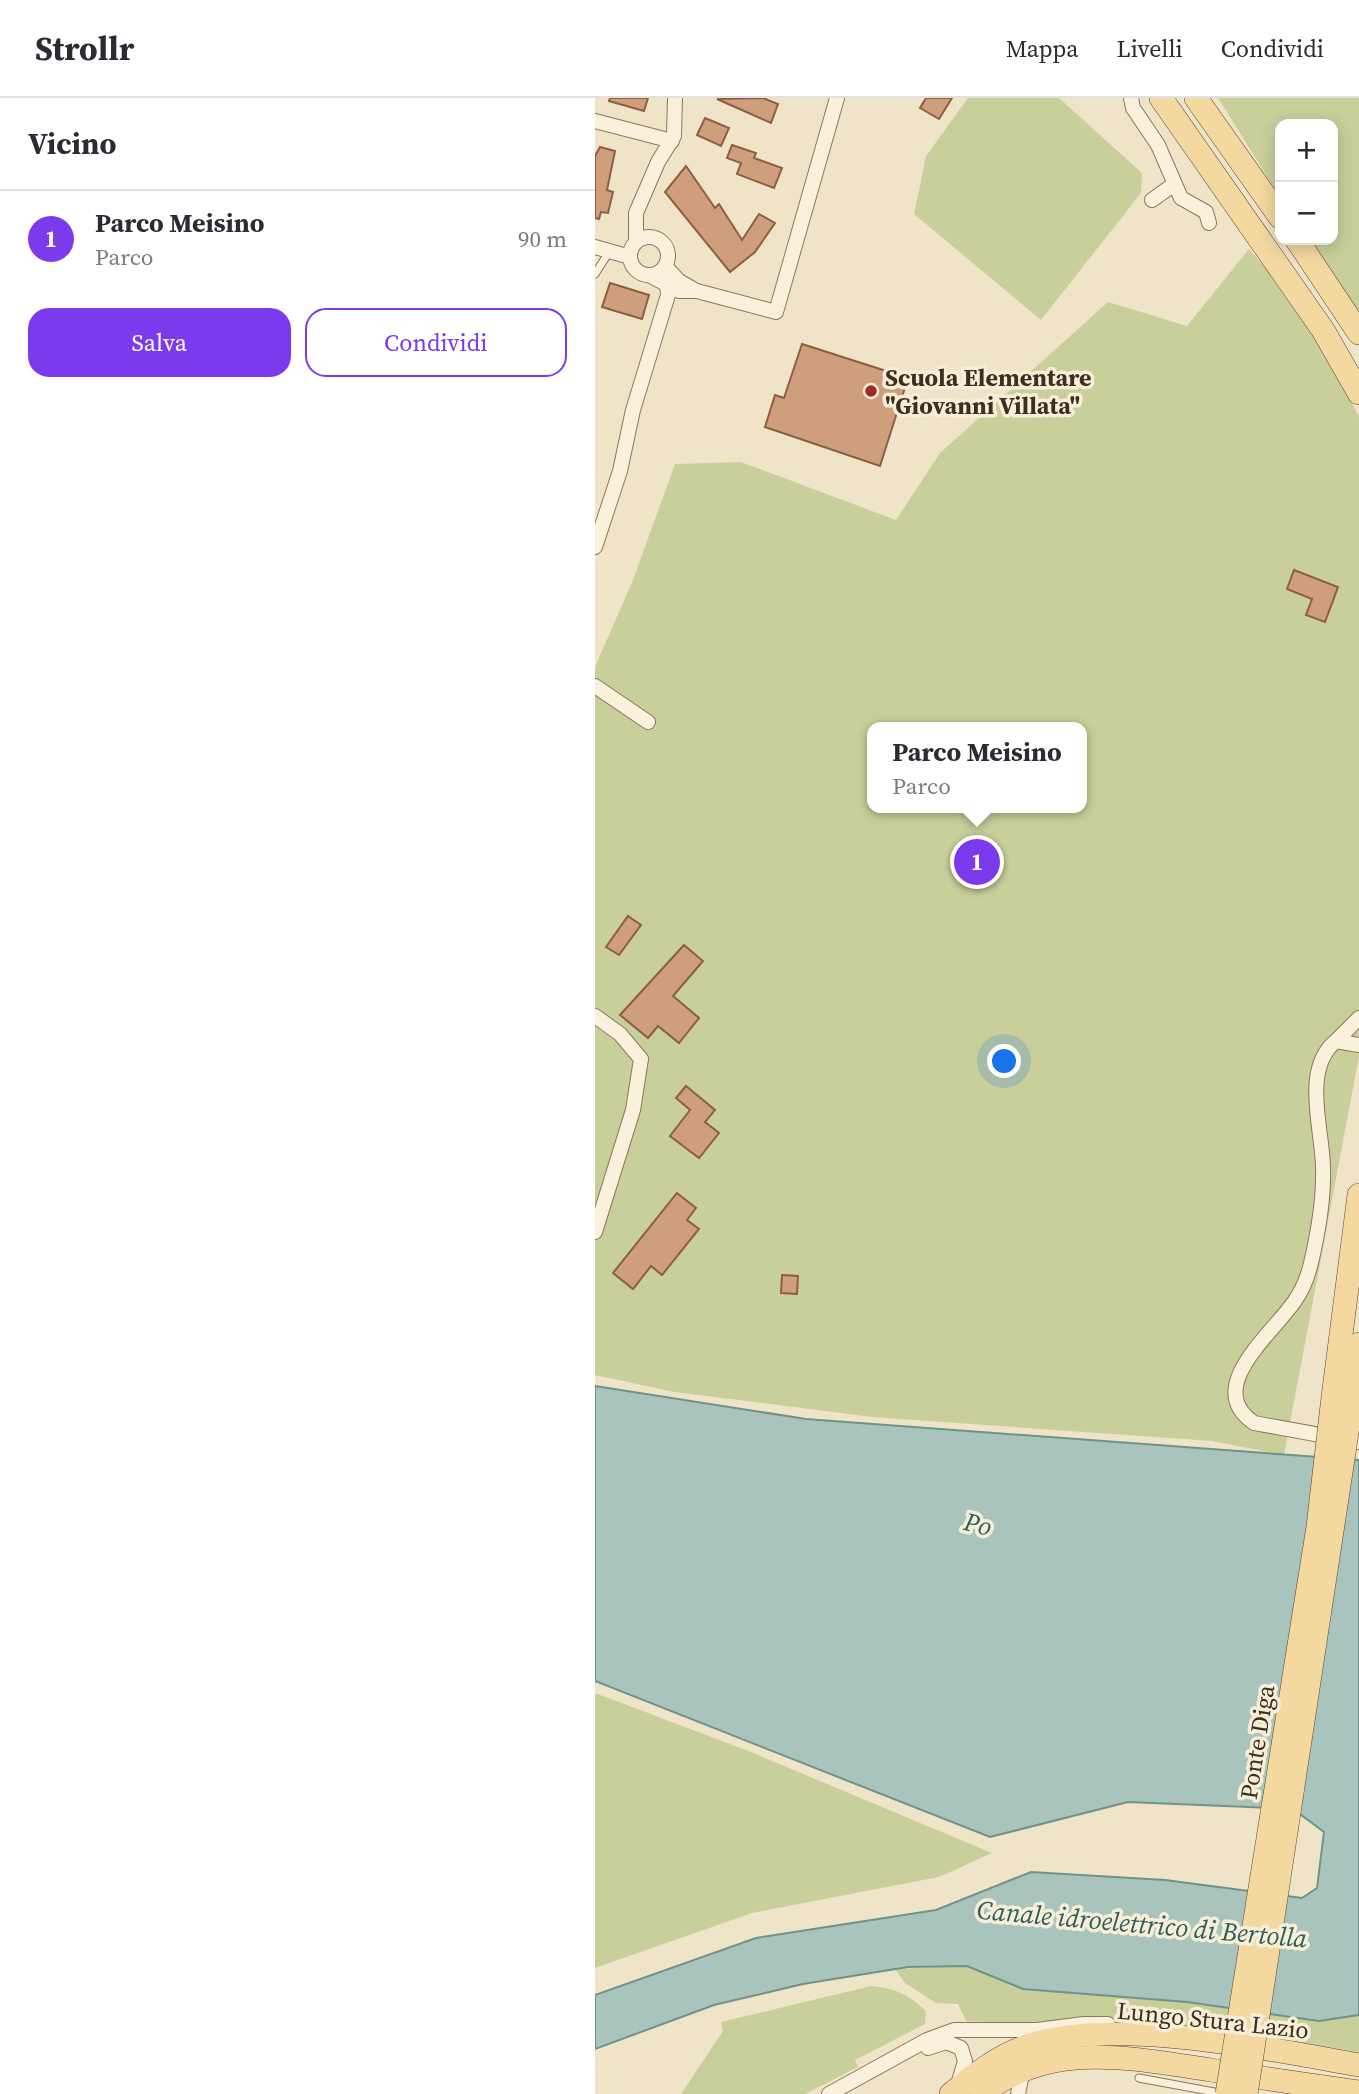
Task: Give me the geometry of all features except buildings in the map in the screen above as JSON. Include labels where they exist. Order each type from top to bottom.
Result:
[{"type":"main road","points":[[1161,98],[1323,330],[1359,393]]},
{"type":"main road","points":[[1196,98],[1275,210]]},
{"type":"main road","points":[[1300,245],[1359,333]]},
{"type":"main road","points":[[1343,1398],[1359,1195]]},
{"type":"main road","points":[[1343,1398],[1359,1344]]},
{"type":"main road","name":"Ponte Diga","points":[[1227,2094],[1318,1527],[1343,1398]]},
{"type":"main road","name":"Ponte Diga","points":[[1246,2094],[1343,1398]]},
{"type":"main road","name":"Lungo Stura Lazio","points":[[954,2092],[1012,2052],[1039,2042],[1118,2033],[1217,2042],[1359,2065]]},
{"type":"main road","name":"Lungo Stura Lazio","points":[[981,2094],[1023,2069],[1067,2057],[1104,2055],[1286,2088],[1359,2092]]},
{"type":"street","points":[[675,98],[672,141],[658,162],[636,213],[636,242],[630,257],[636,270],[678,291],[697,292],[776,312],[837,98]]},
{"type":"street","points":[[1131,98],[1133,108],[1158,145],[1173,185],[1181,198],[1206,212],[1209,223]]},
{"type":"street","points":[[595,121],[672,141]]},
{"type":"street","points":[[1152,200],[1173,185]]},
{"type":"street","points":[[640,203],[652,237],[667,249],[665,266],[679,282],[697,292]]},
{"type":"street","points":[[636,242],[652,237]]},
{"type":"street","points":[[602,249],[630,257]]},
{"type":"street","points":[[649,275],[665,266]]},
{"type":"street","points":[[595,547],[620,471],[633,410],[668,295],[667,285]]},
{"type":"street","points":[[595,687],[648,722]]},
{"type":"street","points":[[595,1016],[620,1034],[641,1059],[633,1110],[595,1232]]},
{"type":"street","points":[[1359,1018],[1325,1053],[1317,1078],[1324,1169],[1311,1264],[1295,1300],[1242,1368],[1234,1399],[1240,1413],[1254,1423],[1359,1442]]},
{"type":"street","points":[[1336,1041],[1359,1045]]},
{"type":"street","points":[[829,2094],[927,2040],[960,2028],[1029,2030],[1084,2024],[1131,2025],[1197,2032],[1217,2042]]},
{"type":"street","points":[[872,2071],[939,2044],[951,2043],[961,2048],[964,2056],[954,2092]]},
{"type":"street","points":[[1017,2094],[1023,2069]]},
{"type":"lane","points":[[595,274],[602,249]]},
{"type":"lane","points":[[1139,2078],[1227,2094]]},
{"type":"green space","points":[[968,98],[1059,98],[1142,173],[1141,193],[1041,320],[914,214],[926,156]]},
{"type":"green space","points":[[1218,98],[1359,98],[1359,322],[1310,245],[1338,245],[1338,119],[1275,119],[1275,189]]},
{"type":"green space","points":[[1249,249],[1298,307],[1359,417],[1359,1056],[1284,1455],[1212,1441],[872,1417],[674,1392],[595,1375],[595,667],[633,580],[675,464],[741,462],[896,520],[940,453],[1108,302],[1187,326]]},
{"type":"green space","points":[[595,1693],[746,1750],[992,1853],[939,1877],[752,1913],[595,1968]]},
{"type":"green space","points":[[967,1966],[1023,1989],[1187,2002],[1319,2021],[1359,2015],[1359,2052],[1297,2042],[1089,2019],[1026,2025],[966,2021],[958,2004],[936,2003],[905,1983],[895,1969]]},
{"type":"green space","points":[[871,1986],[894,1990],[913,2000],[926,2011],[925,2024],[855,2060],[858,2067],[805,2094],[681,2094],[723,2031],[721,2022]]},
{"type":"water","points":[[595,1386],[806,1419],[1359,1460],[1359,2015],[1319,2021],[1187,2002],[1023,1989],[967,1966],[908,1967],[803,1984],[714,2005],[595,2049],[595,1995],[756,1938],[936,1910],[1031,1872],[1165,1880],[1302,1898],[1317,1888],[1324,1832],[1293,1809],[1128,1802],[990,1837],[595,1681]]},
{"type":"place","name":"Scuola Elementare \"Giovanni Villata\"","points":[[871,391]]},
{"type":"place","name":"Parco Meisino","points":[[977,862]]},
{"type":"water label","name":"Po","points":[[978,1524]]},
{"type":"water label","name":"Canale idroelettrico di Bertolla","points":[[1142,1924]]}]
